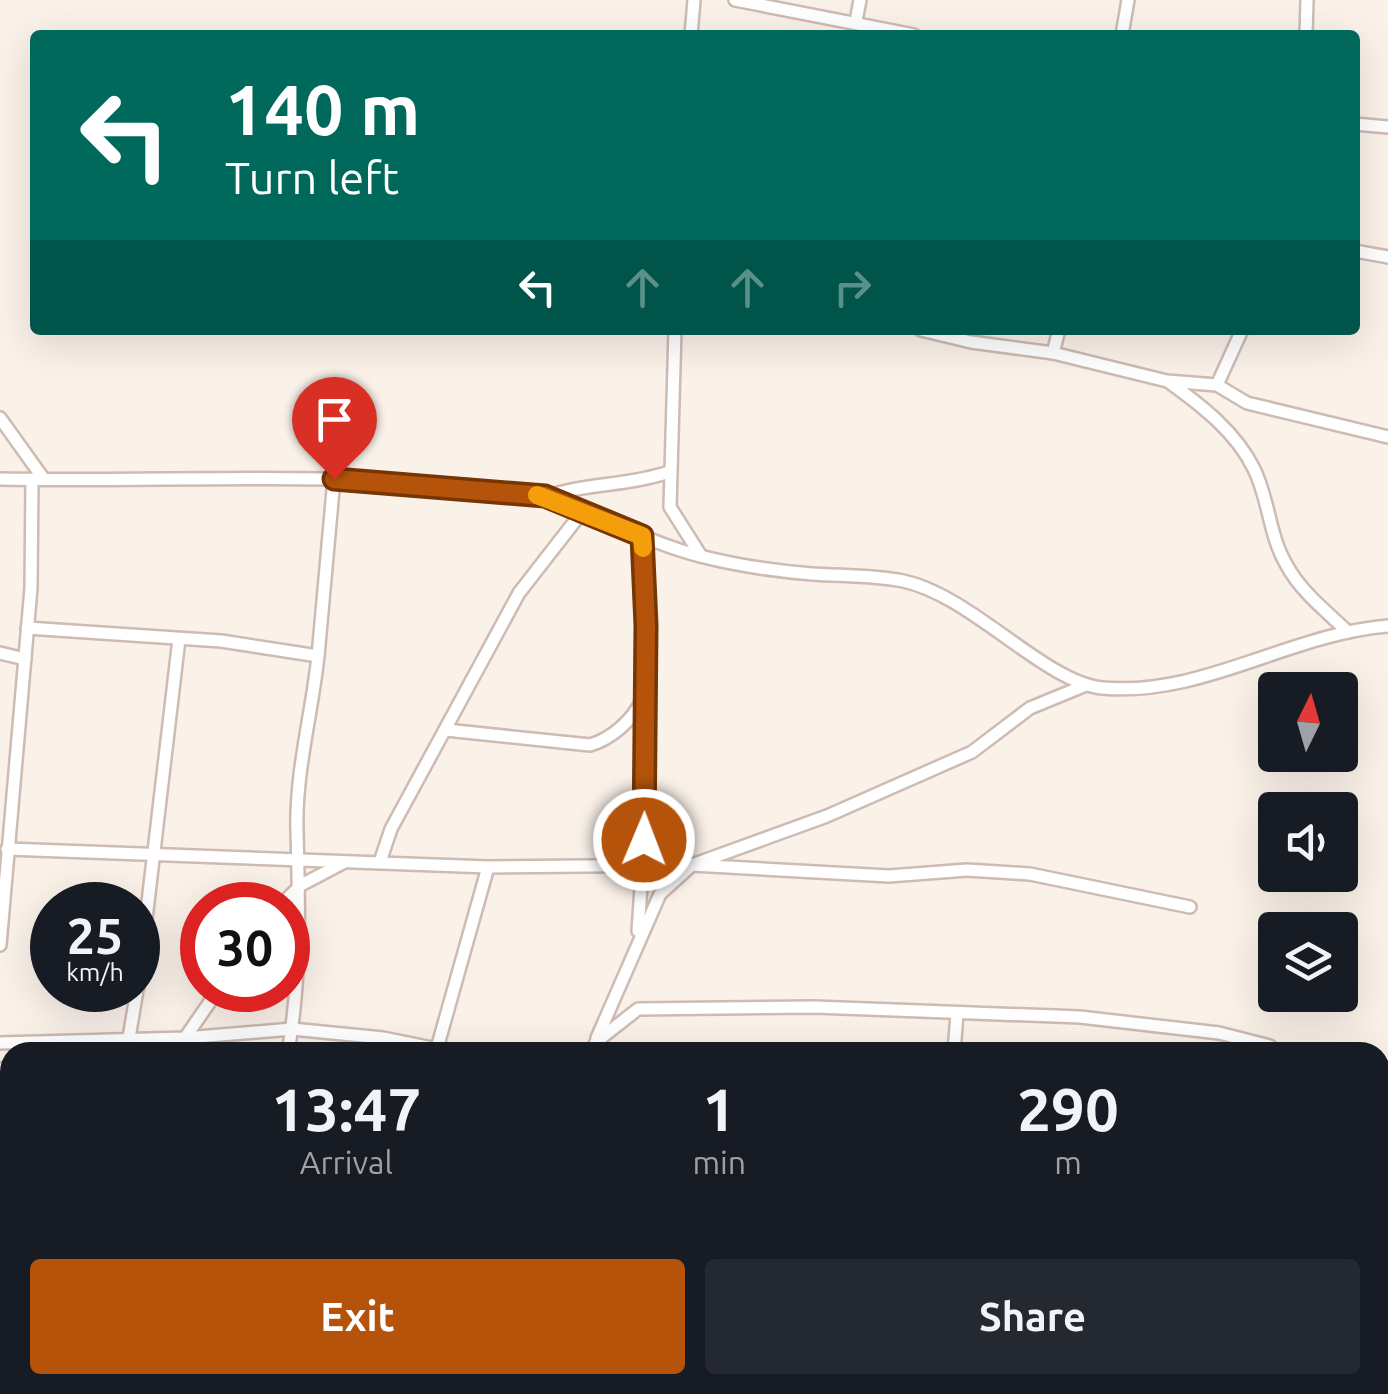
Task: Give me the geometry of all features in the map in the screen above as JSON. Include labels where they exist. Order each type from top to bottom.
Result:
[{"type":"street","points":[[691,30],[694,0]]},
{"type":"street","points":[[735,0],[893,30]]},
{"type":"street","points":[[856,21],[860,0]]},
{"type":"street","points":[[1123,30],[1128,0]]},
{"type":"street","points":[[1306,30],[1307,0]]},
{"type":"street","points":[[1360,124],[1388,127]]},
{"type":"street","points":[[1360,252],[1388,258]]},
{"type":"street","points":[[675,335],[670,507],[701,556]]},
{"type":"street","points":[[942,335],[1054,353],[1167,380],[1218,385],[1247,402],[1388,437]]},
{"type":"street","points":[[1054,353],[1057,335]]},
{"type":"street","points":[[1218,385],[1240,335]]},
{"type":"street","points":[[1167,380],[1207,410],[1239,446],[1255,470],[1284,562],[1298,584],[1348,632]]},
{"type":"street","points":[[0,418],[37,478],[25,659],[2,876],[0,945]]},
{"type":"street","points":[[545,496],[568,489],[643,481],[668,472]]},
{"type":"street","points":[[0,479],[334,479],[545,496],[701,556],[807,574],[903,581],[941,594],[1086,686]]},
{"type":"street","points":[[302,882],[296,829],[318,656],[334,479]]},
{"type":"street","points":[[380,862],[391,829],[519,593],[582,512]]},
{"type":"street","points":[[637,940],[646,814],[642,536]]},
{"type":"street","points":[[596,1042],[660,894],[692,865],[826,816],[972,752],[1030,708],[1086,686],[1166,686],[1306,640],[1388,626]]},
{"type":"street","points":[[27,628],[179,639],[318,656]]},
{"type":"street","points":[[151,882],[179,639]]},
{"type":"street","points":[[0,653],[25,659]]},
{"type":"street","points":[[446,730],[590,746],[608,740],[644,698]]},
{"type":"street","points":[[7,849],[488,867],[692,865],[889,876],[966,870],[1001,872],[1190,907]]},
{"type":"street","points":[[308,882],[343,863]]},
{"type":"street","points":[[439,1042],[488,867]]},
{"type":"street","points":[[600,1042],[638,1009],[894,1008],[1080,1017],[1218,1032],[1239,1042]]},
{"type":"street","points":[[129,1038],[133,1012]]},
{"type":"street","points":[[178,1042],[202,1012]]},
{"type":"street","points":[[290,1042],[293,1012]]},
{"type":"street","points":[[955,1042],[958,1014]]},
{"type":"street","points":[[0,1042],[184,1038],[292,1029],[400,1042]]},
{"type":"slow traffic","points":[[537,495],[642,536],[643,548]]},
{"type":"route","points":[[334,479],[499,489],[545,496],[642,536],[646,625],[644,840]]}]
